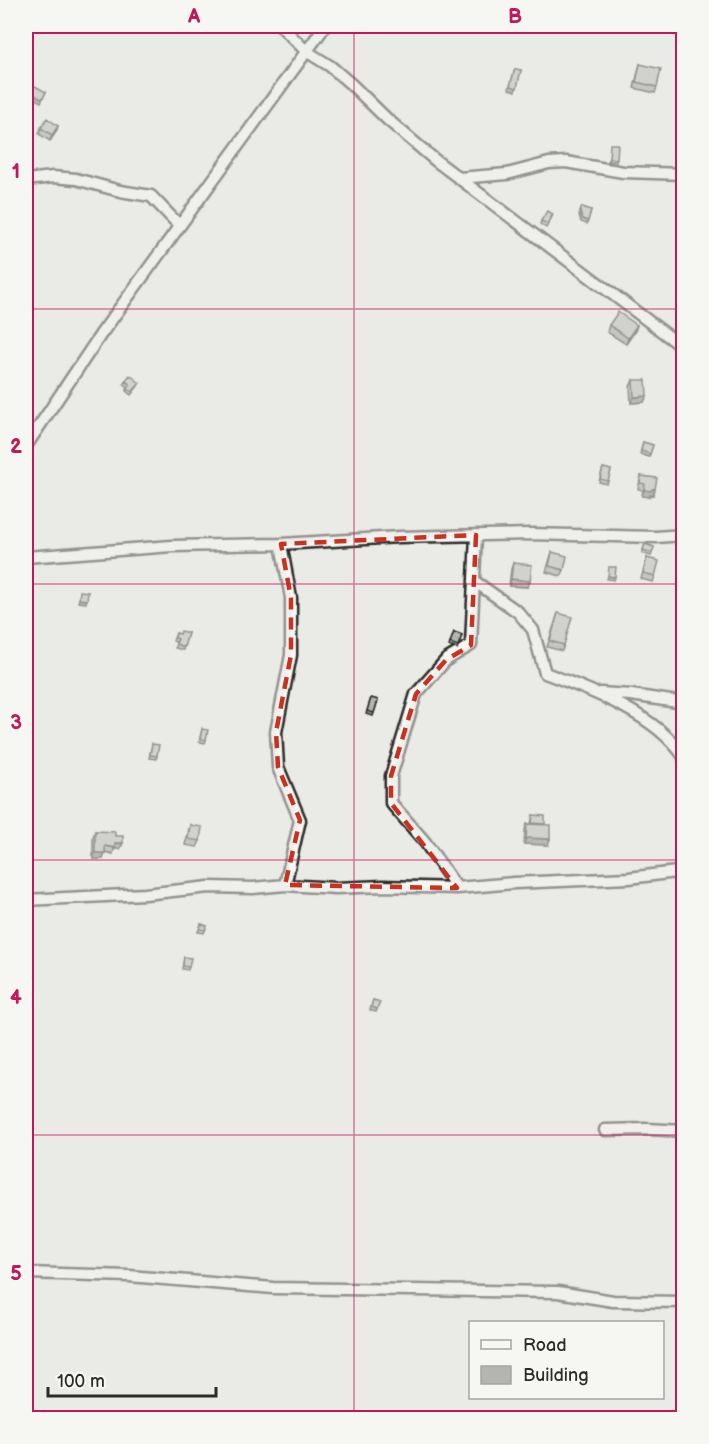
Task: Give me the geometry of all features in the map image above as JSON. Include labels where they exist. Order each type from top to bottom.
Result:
[{"type":"street","points":[[281,26],[306,51],[330,66],[352,84],[388,120],[459,178],[683,347]]},
{"type":"street","points":[[26,446],[101,334],[325,26]]},
{"type":"street","points":[[459,178],[507,174],[549,163],[566,162],[623,172],[684,174]]},
{"type":"street","points":[[26,180],[53,177],[76,179],[120,191],[151,196],[179,225]]},
{"type":"street","points":[[457,888],[424,842],[391,803],[391,776],[417,694],[446,660],[471,645],[476,535]]},
{"type":"street","points":[[26,557],[172,546],[281,544],[399,537],[684,535]]},
{"type":"street","points":[[281,544],[291,598],[291,655],[276,732],[278,767],[300,820],[285,885]]},
{"type":"street","points":[[474,581],[518,612],[533,630],[545,673],[596,693],[640,717],[674,743],[684,757]]},
{"type":"street","points":[[596,693],[631,695],[684,703]]},
{"type":"street","points":[[26,900],[145,894],[209,887],[253,888],[285,885],[336,888],[383,886],[457,888],[629,878],[684,871]]},
{"type":"street","points":[[605,1130],[684,1131]]},
{"type":"street","points":[[26,1273],[129,1276],[273,1288],[558,1292],[613,1301],[684,1302]]},
{"type":"highlighted area","points":[[476,535],[471,645],[446,660],[416,694],[391,776],[391,803],[457,888],[285,885],[300,820],[278,767],[276,732],[291,655],[291,598],[281,544]]},
{"type":"building","points":[[640,64],[661,69],[657,87],[636,82]]},
{"type":"building","points":[[515,69],[521,70],[517,88],[510,86]]},
{"type":"building","points":[[33,85],[46,92],[42,99],[29,92]]},
{"type":"building","points":[[47,118],[58,126],[52,135],[41,128]]},
{"type":"building","points":[[610,144],[618,144],[617,159],[609,158]]},
{"type":"building","points":[[582,207],[591,210],[588,221],[582,219],[580,212]]},
{"type":"building","points":[[547,211],[553,214],[547,224],[541,221]]},
{"type":"building","points":[[618,312],[637,325],[628,338],[609,325]]},
{"type":"building","points":[[130,375],[140,383],[132,392],[127,388],[130,384],[125,381]]},
{"type":"building","points":[[633,380],[646,380],[647,396],[634,397]]},
{"type":"building","points":[[643,442],[653,445],[650,454],[641,451]]},
{"type":"building","points":[[603,468],[611,470],[608,481],[600,479]]},
{"type":"building","points":[[641,476],[657,478],[655,489],[644,490],[645,484],[640,483]]},
{"type":"building","points":[[645,544],[654,547],[652,553],[643,550]]},
{"type":"building","points":[[552,552],[567,556],[564,570],[549,566]]},
{"type":"building","points":[[647,558],[659,561],[655,576],[643,573]]},
{"type":"building","points":[[513,563],[532,565],[530,581],[511,579]]},
{"type":"building","points":[[609,567],[616,567],[615,577],[608,576]]},
{"type":"building","points":[[80,591],[88,592],[87,600],[79,599]]},
{"type":"building","points":[[558,613],[572,617],[564,645],[550,641]]},
{"type":"building","points":[[181,631],[188,633],[184,647],[176,644],[178,639],[175,638],[176,633],[180,634]]},
{"type":"building","points":[[454,632],[462,635],[458,646],[450,643]]},
{"type":"building","points":[[371,698],[378,700],[374,713],[367,711]]},
{"type":"building","points":[[202,729],[208,730],[206,740],[200,739]]},
{"type":"building","points":[[152,744],[159,745],[157,756],[150,755]]},
{"type":"building","points":[[533,815],[545,816],[545,824],[532,823]]},
{"type":"building","points":[[527,824],[550,825],[550,839],[526,838]]},
{"type":"building","points":[[190,825],[202,827],[200,841],[188,839]]},
{"type":"building","points":[[95,831],[115,832],[115,836],[123,836],[123,843],[115,843],[115,848],[105,846],[105,853],[95,853]]},
{"type":"building","points":[[201,924],[207,926],[205,930],[200,929]]},
{"type":"building","points":[[184,957],[191,958],[189,967],[183,966]]},
{"type":"building","points":[[373,1000],[380,1002],[377,1009],[371,1007]]}]
